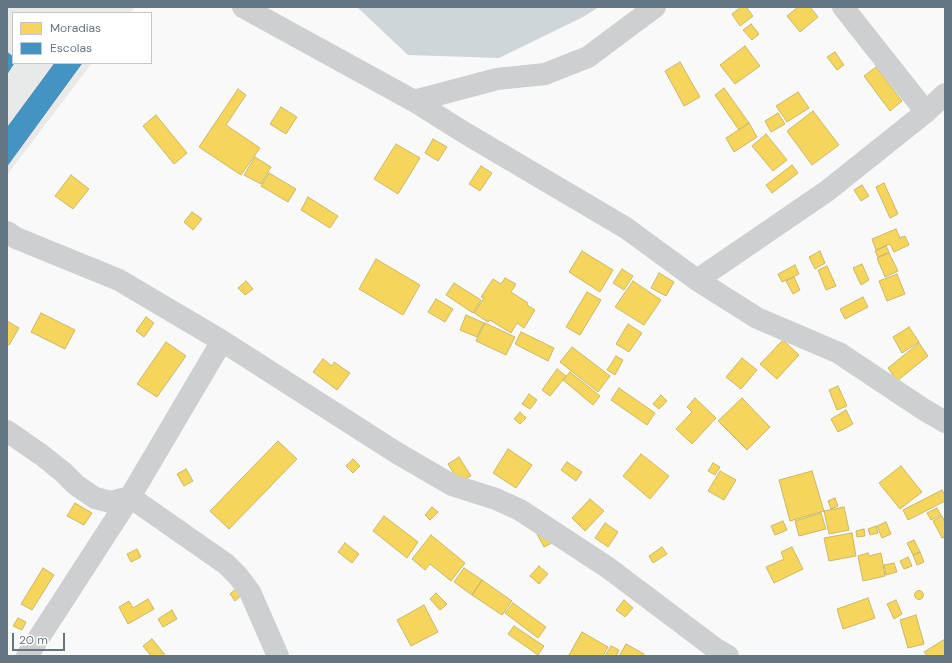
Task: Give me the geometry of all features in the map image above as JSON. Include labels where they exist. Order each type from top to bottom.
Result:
[{"type":"street","points":[[243,7],[414,101],[465,133],[626,228],[697,280],[757,318],[839,353],[945,422]]},
{"type":"street","points":[[414,101],[497,79],[545,74],[588,57],[655,7]]},
{"type":"street","points":[[843,7],[926,112]]},
{"type":"street","points":[[697,280],[827,191],[926,112],[945,94]]},
{"type":"street","points":[[7,232],[16,238],[119,280],[222,341],[397,453],[452,485],[496,499],[520,510],[607,567],[719,654]]},
{"type":"street","points":[[27,656],[130,497],[222,341]]},
{"type":"street","points":[[7,430],[43,456],[76,485],[95,498],[111,502],[130,497],[226,564],[238,576],[250,592],[278,656]]},
{"type":"shaded area","points":[[7,7],[135,7],[131,12],[12,12],[12,64],[91,64],[7,175]]},
{"type":"shaded area","points":[[357,7],[599,7],[583,17],[499,58],[408,55]]},
{"type":"building: Moradias","points":[[741,7],[746,7],[753,16],[740,26],[732,14]]},
{"type":"building: Moradias","points":[[798,7],[810,7],[818,17],[800,32],[787,16]]},
{"type":"building: Moradias","points":[[751,24],[759,34],[752,40],[743,30]]},
{"type":"building: Moradias","points":[[745,46],[760,66],[735,84],[720,65]]},
{"type":"building: Moradias","points":[[835,52],[844,65],[837,70],[827,57]]},
{"type":"building: Moradias","points":[[680,62],[700,97],[684,106],[665,71]]},
{"type":"building: Moradias","points":[[876,67],[902,101],[890,111],[864,76]]},
{"type":"building: Moradias","points":[[724,88],[749,123],[739,130],[715,95]]},
{"type":"building: Moradias","points":[[238,89],[246,95],[226,125],[260,148],[241,175],[199,147]]},
{"type":"building: Moradias","points":[[798,92],[809,108],[787,122],[776,106]]},
{"type":"building: Moradias","points":[[281,107],[297,117],[286,134],[270,124]]},
{"type":"building: Moradias","points":[[813,111],[839,145],[812,165],[787,131]]},
{"type":"building: Moradias","points":[[778,113],[785,124],[771,132],[765,121]]},
{"type":"building: Moradias","points":[[156,115],[187,153],[174,164],[143,126]]},
{"type":"building: Moradias","points":[[749,123],[757,137],[734,152],[726,138]]},
{"type":"building: Moradias","points":[[766,134],[787,160],[773,171],[752,146]]},
{"type":"building: Moradias","points":[[433,139],[447,147],[438,161],[425,153]]},
{"type":"building: Moradias","points":[[396,144],[420,158],[398,194],[374,179]]},
{"type":"building: Moradias","points":[[255,157],[271,167],[261,184],[244,175]]},
{"type":"building: Moradias","points":[[792,165],[798,173],[772,193],[766,185]]},
{"type":"building: Moradias","points":[[481,166],[492,173],[480,191],[469,184]]},
{"type":"building: Moradias","points":[[269,173],[296,189],[288,202],[261,186]]},
{"type":"building: Moradias","points":[[71,175],[89,189],[73,209],[55,196]]},
{"type":"building: Moradias","points":[[884,183],[898,214],[890,218],[876,187]]},
{"type":"building: Moradias","points":[[862,185],[869,196],[861,201],[854,190]]},
{"type":"building: Moradias","points":[[308,197],[338,216],[330,228],[301,210]]},
{"type":"building: Moradias","points":[[192,212],[202,219],[193,230],[184,222]]},
{"type":"building: Moradias","points":[[896,229],[900,238],[905,236],[909,245],[894,252],[890,244],[876,250],[872,239]]},
{"type":"building: Moradias","points":[[886,246],[889,252],[878,257],[875,251]]},
{"type":"building: Moradias","points":[[582,251],[613,270],[600,292],[569,272]]},
{"type":"building: Moradias","points":[[820,251],[825,263],[815,269],[809,257]]},
{"type":"building: Moradias","points":[[889,253],[898,271],[885,277],[877,258]]},
{"type":"building: Moradias","points":[[376,259],[420,285],[403,315],[359,289]]},
{"type":"building: Moradias","points":[[862,264],[869,280],[861,285],[853,268]]},
{"type":"building: Moradias","points":[[795,265],[799,274],[782,282],[778,274]]},
{"type":"building: Moradias","points":[[827,266],[836,286],[826,290],[818,270]]},
{"type":"building: Moradias","points":[[622,269],[633,276],[624,290],[613,283]]},
{"type":"building: Moradias","points":[[659,273],[674,282],[666,296],[651,288]]},
{"type":"building: Moradias","points":[[897,274],[905,294],[887,301],[879,281]]},
{"type":"building: Moradias","points":[[794,277],[800,290],[793,294],[786,281]]},
{"type":"building: Moradias","points":[[505,278],[516,284],[511,292],[528,303],[527,305],[535,310],[524,328],[517,323],[511,333],[490,320],[488,322],[474,313],[484,298],[481,297],[493,279],[501,284]]},
{"type":"building: Moradias","points":[[246,281],[253,289],[245,295],[238,288]]},
{"type":"building: Moradias","points":[[633,281],[661,300],[644,325],[615,307]]},
{"type":"building: Moradias","points":[[454,283],[481,300],[473,313],[446,295]]},
{"type":"building: Moradias","points":[[587,292],[601,300],[580,335],[566,327]]},
{"type":"building: Moradias","points":[[863,297],[868,307],[845,319],[840,309]]},
{"type":"building: Moradias","points":[[436,299],[453,309],[445,322],[428,312]]},
{"type":"building: Moradias","points":[[41,313],[75,330],[65,349],[31,332]]},
{"type":"building: Moradias","points":[[466,315],[484,323],[477,337],[460,330]]},
{"type":"building: Moradias","points":[[146,317],[154,323],[144,337],[136,331]]},
{"type":"building: Moradias","points":[[7,321],[19,328],[9,345],[7,344]]},
{"type":"building: Moradias","points":[[485,323],[515,337],[506,355],[476,341]]},
{"type":"building: Moradias","points":[[628,324],[642,333],[629,352],[616,344]]},
{"type":"building: Moradias","points":[[909,327],[919,342],[902,353],[893,337]]},
{"type":"building: Moradias","points":[[521,332],[554,348],[548,361],[515,344]]},
{"type":"building: Moradias","points":[[783,340],[799,355],[777,379],[760,364]]},
{"type":"building: Moradias","points":[[166,342],[186,356],[157,397],[137,384]]},
{"type":"building: Moradias","points":[[919,343],[928,356],[897,381],[888,368]]},
{"type":"building: Moradias","points":[[572,347],[610,376],[598,392],[560,362]]},
{"type":"building: Moradias","points":[[616,356],[623,360],[615,375],[607,370]]},
{"type":"building: Moradias","points":[[742,358],[757,370],[741,389],[726,377]]},
{"type":"building: Moradias","points":[[323,359],[332,366],[334,362],[350,373],[337,390],[313,372]]},
{"type":"building: Moradias","points":[[557,369],[566,376],[550,396],[542,390]]},
{"type":"building: Moradias","points":[[570,372],[600,396],[593,405],[563,380]]},
{"type":"building: Moradias","points":[[838,386],[847,406],[837,410],[829,390]]},
{"type":"building: Moradias","points":[[619,388],[655,413],[647,425],[611,400]]},
{"type":"building: Moradias","points":[[529,394],[537,400],[530,409],[522,404]]},
{"type":"building: Moradias","points":[[661,395],[667,401],[659,409],[653,404]]},
{"type":"building: Moradias","points":[[695,398],[716,418],[692,444],[676,429],[692,412],[687,407]]},
{"type":"building: Moradias","points":[[742,398],[770,427],[747,450],[718,421]]},
{"type":"building: Moradias","points":[[846,410],[853,424],[838,432],[831,419]]},
{"type":"building: Moradias","points":[[520,412],[526,418],[520,424],[514,419]]},
{"type":"building: Moradias","points":[[278,441],[297,459],[229,529],[210,511]]},
{"type":"building: Moradias","points":[[508,449],[532,465],[516,488],[493,473]]},
{"type":"building: Moradias","points":[[641,454],[669,476],[650,499],[623,476]]},
{"type":"building: Moradias","points":[[459,457],[471,476],[459,482],[448,464]]},
{"type":"building: Moradias","points":[[353,459],[360,466],[353,473],[346,466]]},
{"type":"building: Moradias","points":[[567,462],[582,472],[576,481],[561,470]]},
{"type":"building: Moradias","points":[[713,463],[720,467],[715,475],[708,471]]},
{"type":"building: Moradias","points":[[901,466],[922,492],[900,509],[879,483]]},
{"type":"building: Moradias","points":[[186,469],[193,481],[184,486],[177,474]]},
{"type":"building: Moradias","points":[[720,471],[736,480],[724,500],[708,491]]},
{"type":"building: Moradias","points":[[812,471],[824,511],[790,521],[779,480]]},
{"type":"building: Moradias","points":[[942,490],[945,496],[945,501],[908,520],[903,510]]},
{"type":"building: Moradias","points":[[835,498],[838,506],[831,509],[828,501]]},
{"type":"building: Moradias","points":[[590,499],[604,511],[585,531],[572,518]]},
{"type":"building: Moradias","points":[[75,503],[92,513],[84,525],[67,516]]},
{"type":"building: Moradias","points":[[432,507],[438,512],[430,520],[425,515]]},
{"type":"building: Moradias","points":[[844,507],[849,530],[829,534],[824,511]]},
{"type":"building: Moradias","points":[[937,508],[941,515],[931,520],[927,513]]},
{"type":"building: Moradias","points":[[821,513],[826,529],[799,536],[795,521]]},
{"type":"building: Moradias","points":[[384,516],[418,542],[407,558],[373,531]]},
{"type":"building: Moradias","points":[[942,516],[945,522],[945,537],[942,538],[933,521]]},
{"type":"building: Moradias","points":[[783,521],[787,530],[775,535],[771,526]]},
{"type":"building: Moradias","points":[[886,522],[891,534],[882,538],[877,526]]},
{"type":"building: Moradias","points":[[605,523],[618,532],[608,547],[595,538]]},
{"type":"building: Moradias","points":[[876,526],[878,533],[870,535],[868,529]]},
{"type":"building: Moradias","points":[[864,529],[865,536],[857,537],[856,531]]},
{"type":"building: Moradias","points":[[852,533],[856,556],[829,561],[824,538]]},
{"type":"building: Moradias","points":[[537,534],[552,543],[544,547]]},
{"type":"building: Moradias","points":[[431,535],[465,563],[451,581],[430,564],[425,570],[412,559]]},
{"type":"building: Moradias","points":[[914,540],[920,552],[913,555],[907,543]]},
{"type":"building: Moradias","points":[[345,543],[359,554],[352,563],[338,552]]},
{"type":"building: Moradias","points":[[662,547],[667,554],[653,563],[649,556]]},
{"type":"building: Moradias","points":[[792,547],[803,569],[774,583],[766,567],[784,559],[781,552]]},
{"type":"building: Moradias","points":[[137,549],[141,557],[131,562],[127,554]]},
{"type":"building: Moradias","points":[[920,552],[924,562],[917,565],[913,555]]},
{"type":"building: Moradias","points":[[868,553],[869,556],[881,553],[885,576],[863,581],[858,556]]},
{"type":"building: Moradias","points":[[908,557],[912,566],[904,569],[900,561]]},
{"type":"building: Moradias","points":[[894,563],[897,572],[886,575],[884,565]]},
{"type":"building: Moradias","points":[[539,566],[548,574],[539,584],[530,576]]},
{"type":"building: Moradias","points":[[43,568],[54,575],[32,610],[21,604]]},
{"type":"building: Moradias","points":[[464,568],[482,580],[472,595],[454,582]]},
{"type":"building: Moradias","points":[[482,580],[512,601],[502,615],[472,595]]},
{"type":"building: Moradias","points":[[237,588],[243,594],[235,601],[230,594]]},
{"type":"building: Moradias","points":[[917,591],[921,591],[923,595],[921,599],[917,599],[915,597],[915,593]]},
{"type":"building: Moradias","points":[[436,593],[447,604],[440,610],[430,599]]},
{"type":"building: Moradias","points":[[868,598],[875,618],[843,629],[837,609]]},
{"type":"building: Moradias","points":[[148,599],[154,609],[128,624],[119,607],[129,601],[133,608]]},
{"type":"building: Moradias","points":[[624,600],[633,608],[625,617],[616,610]]},
{"type":"building: Moradias","points":[[896,600],[902,614],[894,619],[887,604]]},
{"type":"building: Moradias","points":[[513,603],[546,627],[538,638],[505,613]]},
{"type":"building: Moradias","points":[[424,605],[438,632],[411,646],[397,620]]},
{"type":"building: Moradias","points":[[172,610],[177,619],[163,627],[158,619]]},
{"type":"building: Moradias","points":[[916,615],[924,644],[908,648],[900,620]]},
{"type":"building: Moradias","points":[[18,618],[26,622],[22,630],[13,626]]},
{"type":"building: Moradias","points":[[514,626],[544,646],[538,655],[508,634]]},
{"type":"building: Moradias","points":[[582,632],[608,647],[603,656],[569,655]]},
{"type":"building: Moradias","points":[[152,639],[166,656],[151,656],[143,646]]},
{"type":"building: Moradias","points":[[945,639],[945,656],[927,656],[924,652]]},
{"type":"building: Moradias","points":[[626,644],[644,654],[643,656],[619,656]]},
{"type":"building: Moradias","points":[[611,646],[619,650],[616,656],[605,656]]},
{"type":"building: Escolas","points":[[7,52],[12,56],[12,64],[13,64],[7,74]]},
{"type":"building: Escolas","points":[[54,64],[81,64],[7,166],[7,128]]}]
